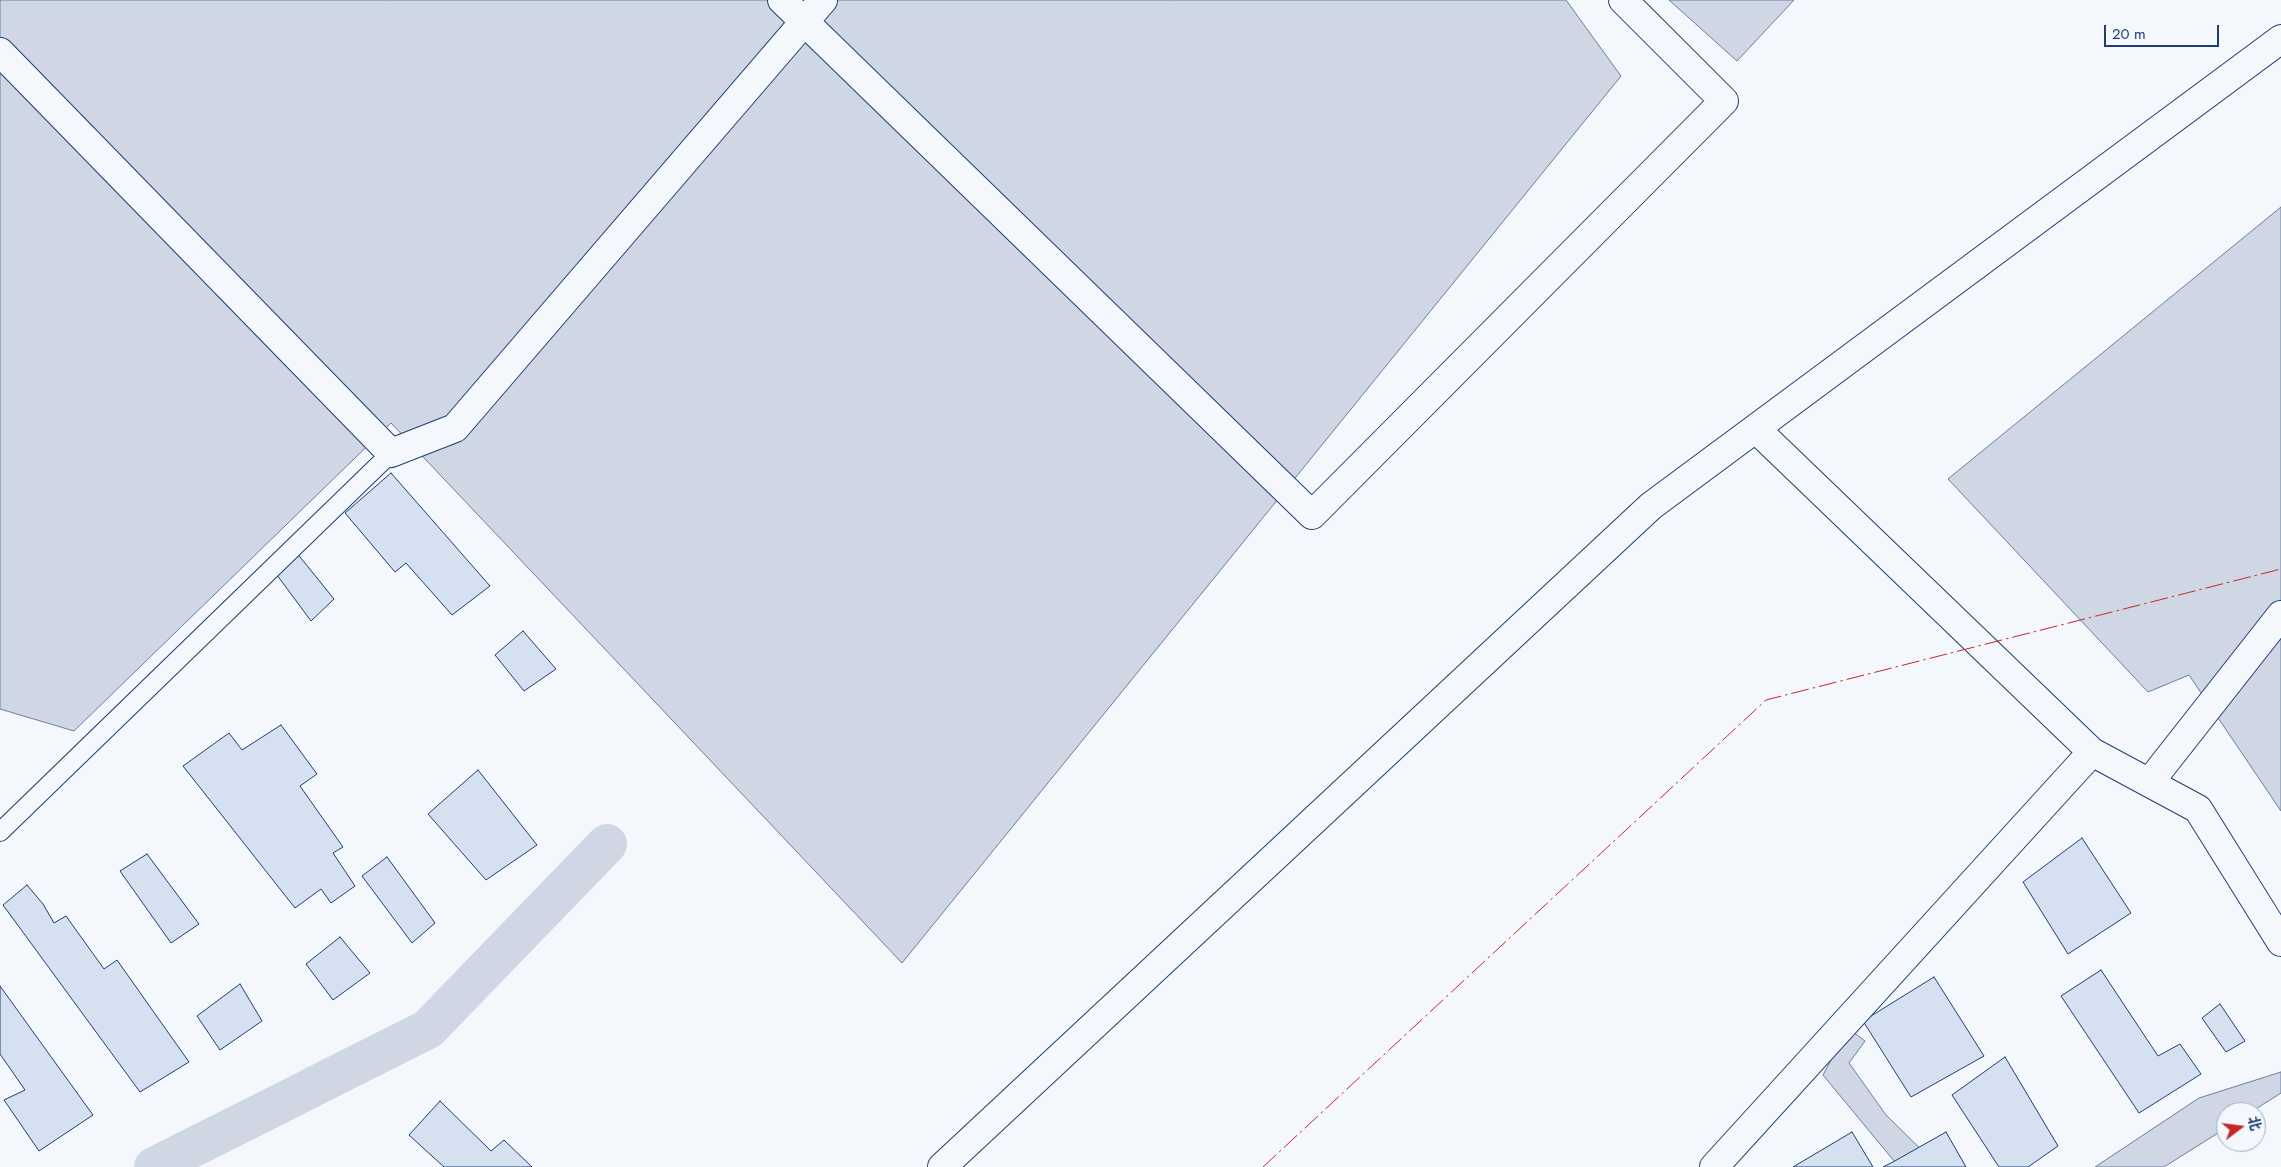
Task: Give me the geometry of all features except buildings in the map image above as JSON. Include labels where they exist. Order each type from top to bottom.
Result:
[{"type":"street","points":[[782,0],[1312,515],[1724,101],[1623,0]]},
{"type":"street","points":[[0,52],[390,453],[455,428],[823,0]]},
{"type":"street","points":[[942,1167],[1651,506],[2281,39]]},
{"type":"street","points":[[1756,429],[2092,752],[2198,809],[2281,942]]},
{"type":"street","points":[[2156,774],[2281,615]]},
{"type":"street","points":[[2092,752],[2176,782],[2281,923]]},
{"type":"street","points":[[1714,1167],[2092,752]]},
{"type":"lane","points":[[0,832],[390,453]]},
{"type":"shaded area","points":[[0,0],[1566,0],[1621,76],[902,963],[391,423],[74,731],[0,709]]},
{"type":"shaded area","points":[[1669,0],[1794,0],[1737,61]]},
{"type":"shaded area","points":[[2281,207],[2281,811],[2189,675],[2148,692],[1948,479]]},
{"type":"shaded area","points":[[1848,1028],[1865,1041],[1849,1063],[1886,1115],[1939,1167],[1899,1167],[1823,1075]]},
{"type":"shaded area","points":[[2281,1072],[2281,1093],[2266,1102],[2216,1102],[2216,1134],[2164,1167],[2095,1167],[2199,1098]]},
{"type":"waterway","points":[[154,1167],[428,1029],[607,844]]},
{"type":"power","points":[[1263,1167],[1766,700],[2281,569]]}]
